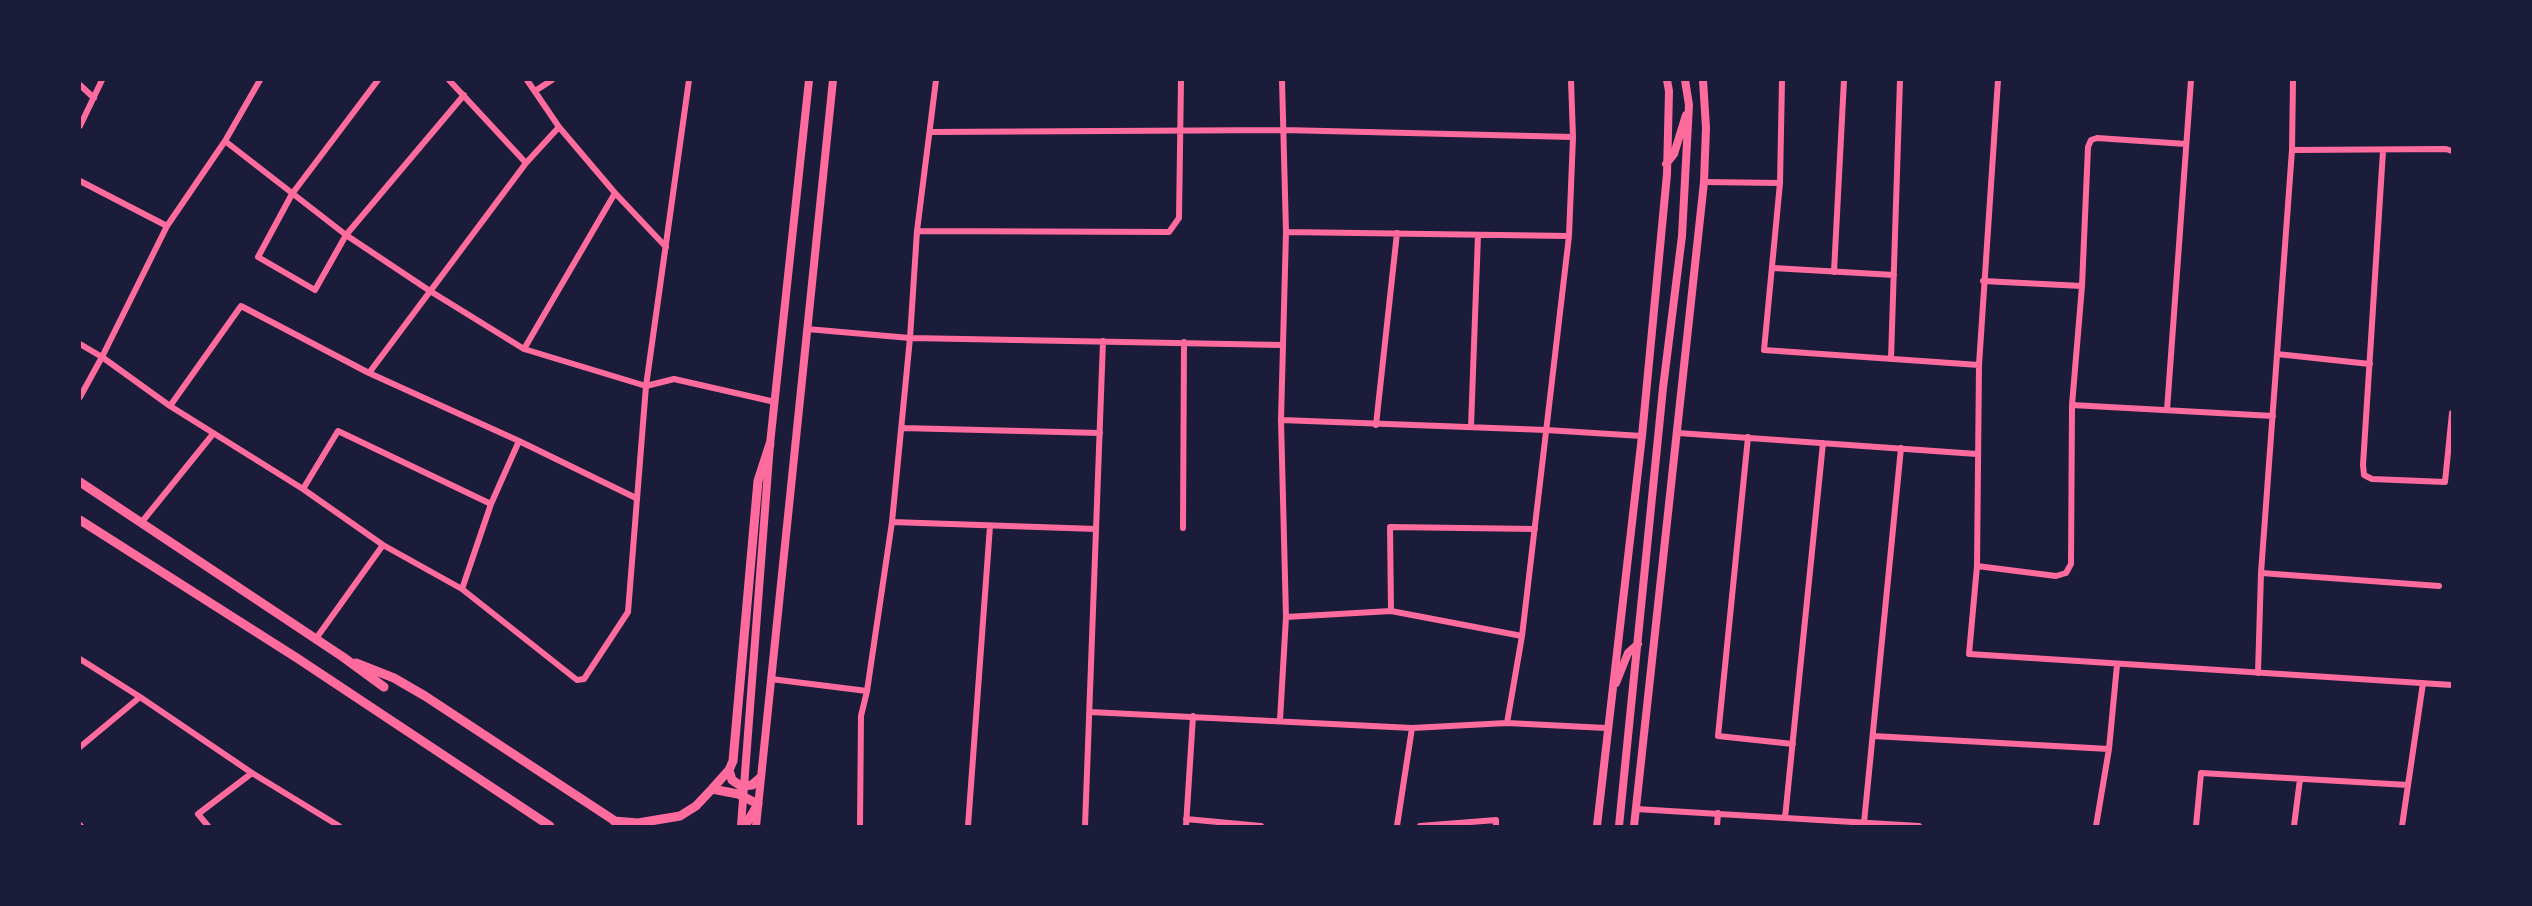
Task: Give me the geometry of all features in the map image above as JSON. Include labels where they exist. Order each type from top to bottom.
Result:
[{"type":"main road","points":[[743,826],[770,444],[809,80]]},
{"type":"main road","points":[[756,826],[833,80]]},
{"type":"main road","points":[[614,820],[638,823],[680,816],[696,806],[729,770],[735,749],[758,481],[770,444]]},
{"type":"main road","points":[[80,482],[343,657],[384,687]]},
{"type":"main road","points":[[80,520],[297,658],[550,826]]},
{"type":"main road","points":[[343,657],[394,678],[425,696],[623,826]]},
{"type":"main road","points":[[729,770],[732,780],[741,786],[752,785],[760,778]]},
{"type":"main road","points":[[712,789],[738,794],[758,804]]},
{"type":"main road","points":[[743,826],[758,804]]},
{"type":"street","points":[[80,126],[102,80]]},
{"type":"street","points":[[80,397],[167,226],[225,141],[260,80]]},
{"type":"street","points":[[378,80],[292,194],[258,257],[315,290],[346,235],[464,96]]},
{"type":"street","points":[[449,80],[526,164]]},
{"type":"street","points":[[527,80],[559,127],[615,194],[666,247]]},
{"type":"street","points":[[535,91],[552,80]]},
{"type":"street","points":[[80,344],[213,434],[303,489],[383,545],[462,589],[578,680],[584,679],[628,612],[646,386],[689,80]]},
{"type":"street","points":[[860,826],[861,716],[867,691],[892,522],[910,338],[917,231],[936,80]]},
{"type":"street","points":[[917,231],[1169,232],[1179,218],[1181,80]]},
{"type":"street","points":[[1280,720],[1286,617],[1281,420],[1281,345],[1286,232],[1282,80]]},
{"type":"street","points":[[1507,723],[1522,636],[1569,236],[1573,137],[1571,80]]},
{"type":"street","points":[[1597,826],[1606,728],[1613,686],[1642,436],[1666,164],[1669,92],[1667,80]]},
{"type":"street","points":[[1619,826],[1663,388],[1682,236],[1689,105],[1685,80]]},
{"type":"street","points":[[1634,826],[1704,182],[1706,128],[1703,80]]},
{"type":"street","points":[[1782,80],[1780,183],[1764,350],[1978,365]]},
{"type":"street","points":[[1834,272],[1844,80]]},
{"type":"street","points":[[1891,359],[1900,80]]},
{"type":"street","points":[[1998,80],[1978,365],[1977,566],[1969,654],[2452,685]]},
{"type":"street","points":[[2167,410],[2192,80]]},
{"type":"street","points":[[2258,673],[2260,573],[2292,150],[2293,80]]},
{"type":"street","points":[[80,85],[94,98]]},
{"type":"street","points":[[1666,164],[1674,154],[1689,105]]},
{"type":"street","points":[[369,373],[526,164],[559,127]]},
{"type":"street","points":[[930,132],[1284,130],[1573,137]]},
{"type":"street","points":[[1977,566],[2056,576],[2066,573],[2071,564],[2072,405],[2082,286],[2088,147],[2091,140],[2097,138],[2186,144]]},
{"type":"street","points":[[225,141],[346,235],[430,291],[524,348],[646,386],[674,379],[775,402]]},
{"type":"street","points":[[2292,150],[2446,149],[2452,151]]},
{"type":"street","points":[[2383,151],[2364,475],[2372,479],[2445,482],[2452,412]]},
{"type":"street","points":[[80,181],[167,226]]},
{"type":"street","points":[[1704,182],[1780,183]]},
{"type":"street","points":[[524,348],[615,194]]},
{"type":"street","points":[[1286,232],[1569,236]]},
{"type":"street","points":[[1376,425],[1397,233]]},
{"type":"street","points":[[1471,427],[1478,235]]},
{"type":"street","points":[[1773,268],[1894,275]]},
{"type":"street","points":[[1983,281],[2082,286]]},
{"type":"street","points":[[170,406],[241,306],[369,373],[519,441],[636,498]]},
{"type":"street","points":[[807,329],[910,338],[1281,345]]},
{"type":"street","points":[[1085,826],[1103,341]]},
{"type":"street","points":[[1183,528],[1184,342]]},
{"type":"street","points":[[2277,354],[2370,364]]},
{"type":"street","points":[[2072,405],[2273,416]]},
{"type":"street","points":[[1281,420],[1642,436]]},
{"type":"street","points":[[902,428],[1100,433]]},
{"type":"street","points":[[303,489],[338,431],[492,504]]},
{"type":"street","points":[[1678,433],[1977,454]]},
{"type":"street","points":[[141,523],[213,434]]},
{"type":"street","points":[[1748,437],[1718,736],[1792,744]]},
{"type":"street","points":[[462,589],[492,504],[519,441]]},
{"type":"street","points":[[1785,818],[1823,443]]},
{"type":"street","points":[[1864,823],[1901,448]]},
{"type":"street","points":[[892,522],[1096,529]]},
{"type":"street","points":[[968,826],[990,525]]},
{"type":"street","points":[[1391,611],[1390,527],[1535,529]]},
{"type":"street","points":[[315,640],[383,545]]},
{"type":"street","points":[[2260,573],[2439,586]]},
{"type":"street","points":[[1286,617],[1391,611],[1522,636]]},
{"type":"street","points":[[1613,686],[1619,678],[1628,653],[1638,644]]},
{"type":"street","points":[[80,659],[252,773],[339,826]]},
{"type":"street","points":[[2096,826],[2109,748],[2117,665]]},
{"type":"street","points":[[771,679],[867,691]]},
{"type":"street","points":[[2402,826],[2423,683]]},
{"type":"street","points":[[80,747],[140,698]]},
{"type":"street","points":[[1090,712],[1412,728],[1507,723],[1606,728]]},
{"type":"street","points":[[1186,826],[1193,716]]},
{"type":"street","points":[[1397,826],[1412,728]]},
{"type":"street","points":[[1873,736],[2109,748]]},
{"type":"street","points":[[208,826],[198,814],[252,773]]},
{"type":"street","points":[[2196,826],[2201,773],[2408,785]]},
{"type":"street","points":[[2294,826],[2300,778]]},
{"type":"street","points":[[1636,809],[1919,826]]},
{"type":"street","points":[[1717,826],[1718,813]]},
{"type":"street","points":[[1186,819],[1261,826]]},
{"type":"street","points":[[1420,826],[1496,820],[1496,826]]}]
